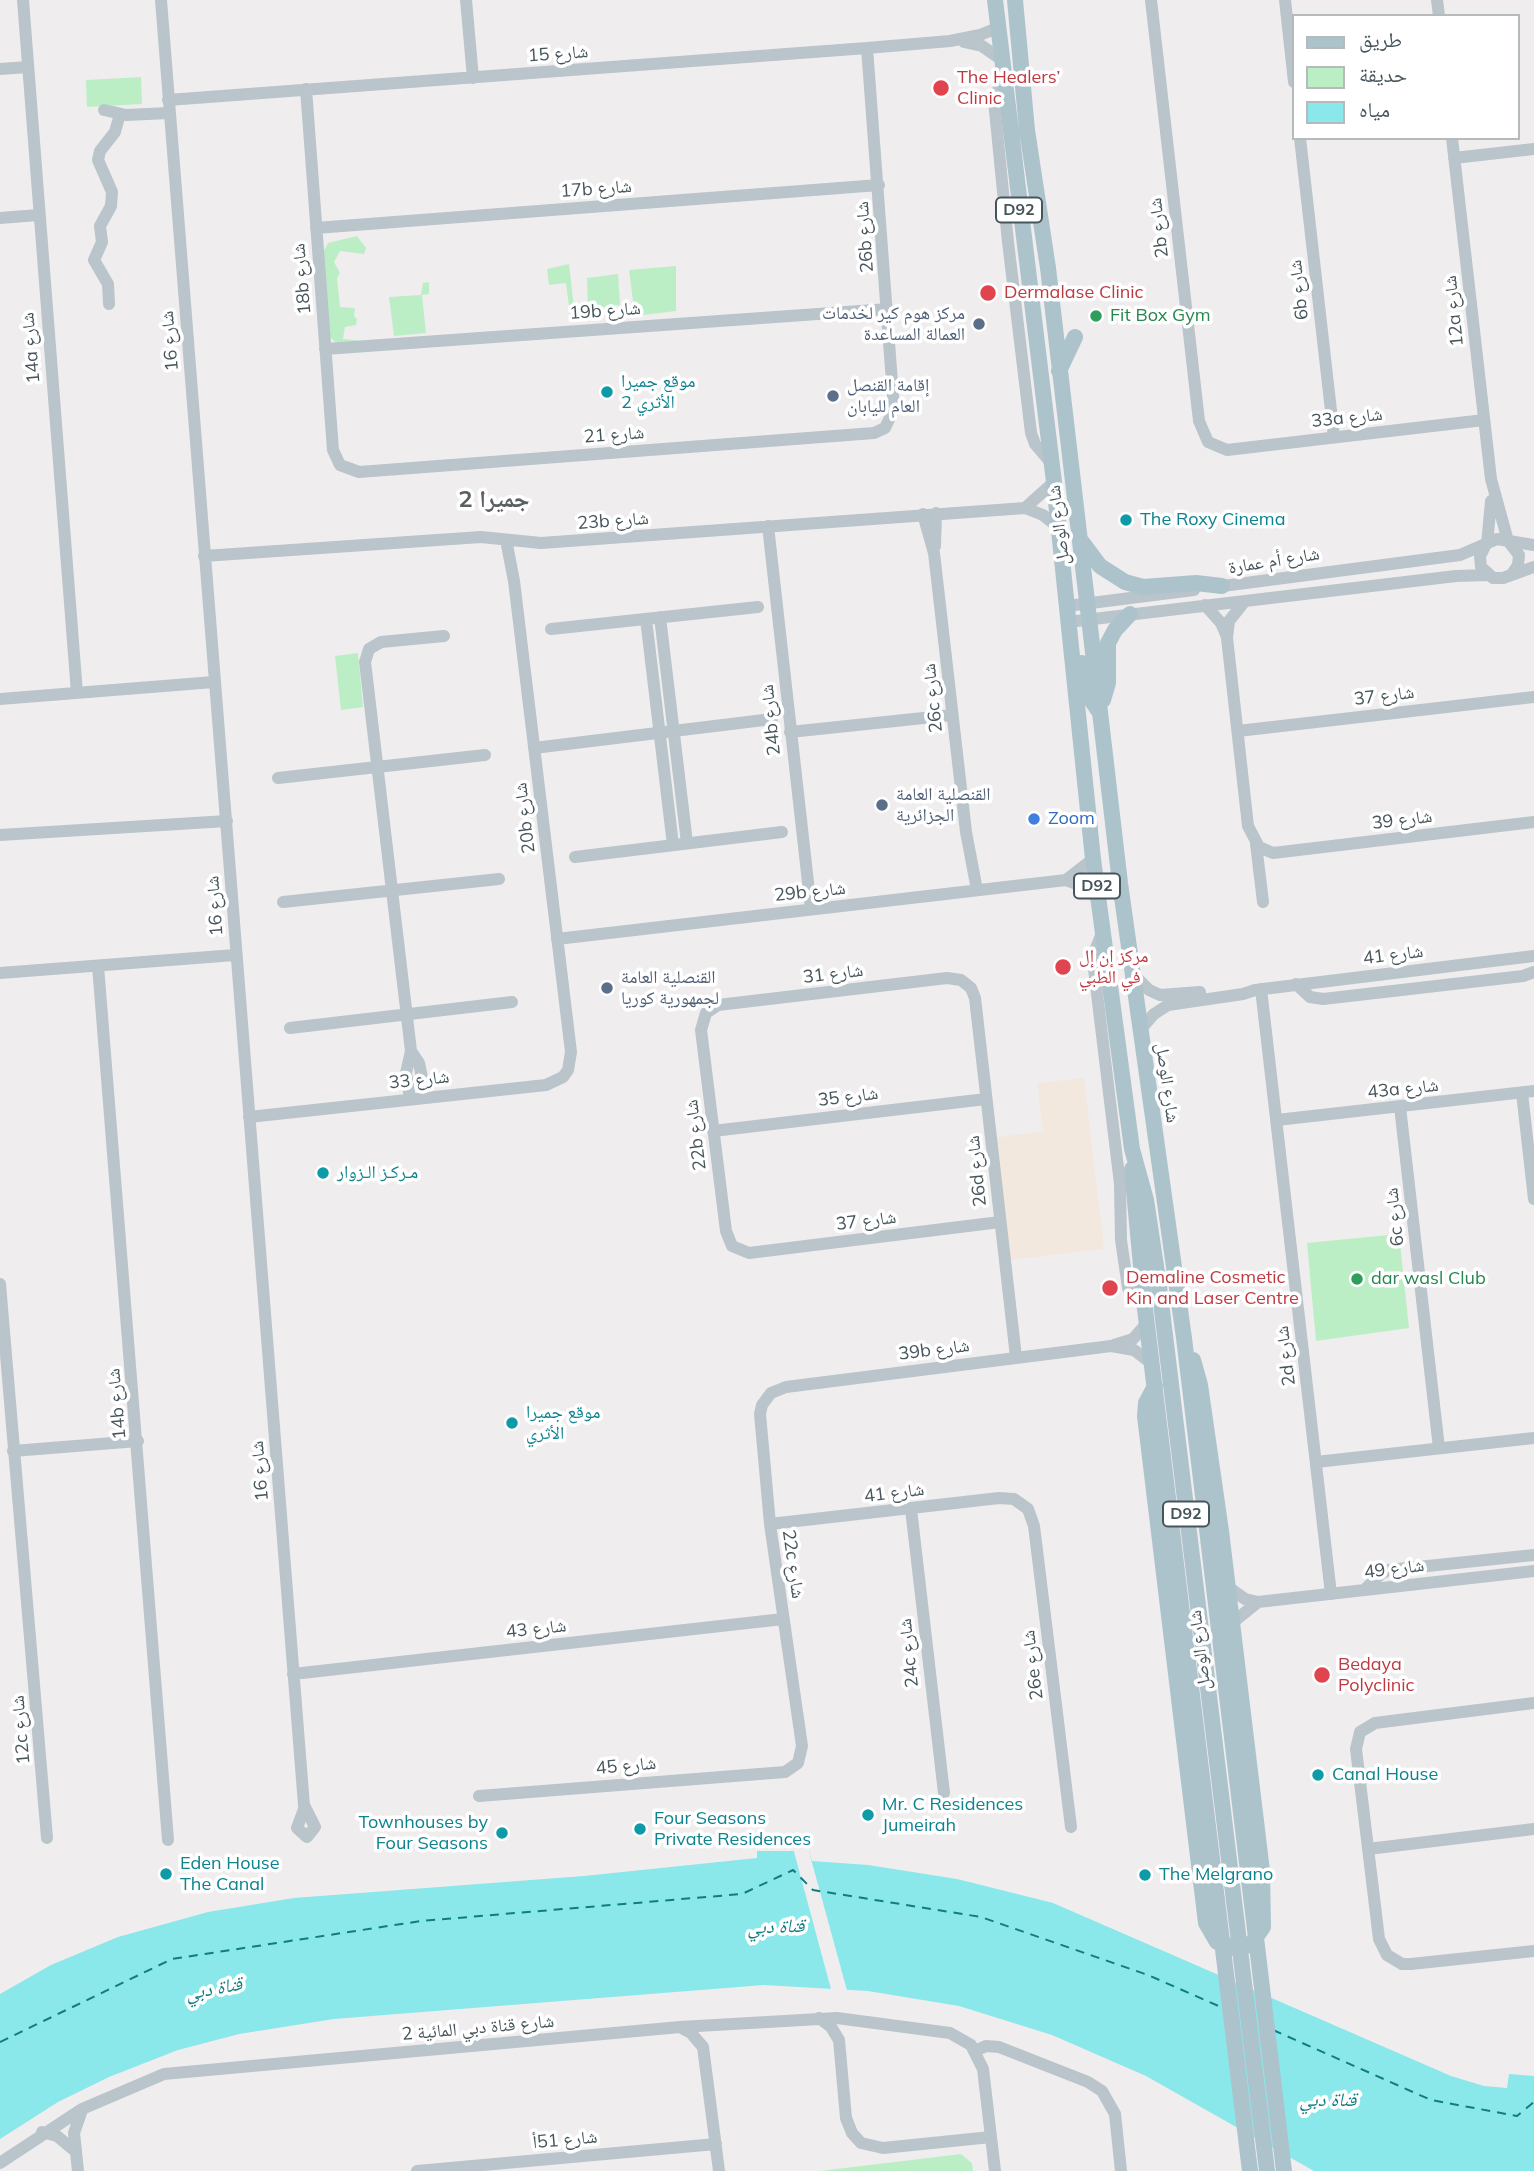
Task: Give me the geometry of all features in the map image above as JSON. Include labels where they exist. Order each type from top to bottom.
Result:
[{"type":"main road","name":"شارع الوصل","points":[[1015,0],[1027,130],[1048,268],[1058,373],[1132,973],[1184,1338],[1284,2171]]},
{"type":"main road","name":"شارع الوصل","points":[[994,1],[1054,482],[1093,859],[1132,1149],[1133,1200],[1146,1316],[1223,1884],[1268,2171]]},
{"type":"main road","points":[[997,28],[1007,35],[1012,43],[1019,103],[1027,130]]},
{"type":"main road","points":[[1058,373],[1075,337]]},
{"type":"main road","points":[[1078,535],[1100,566],[1125,582],[1143,587],[1196,583],[1222,586]]},
{"type":"main road","points":[[1100,712],[1108,683],[1108,643],[1130,614]]},
{"type":"main road","points":[[1068,621],[1078,631],[1086,692],[1100,712]]},
{"type":"main road","name":"شارع الوصل","points":[[1132,1149],[1146,1200],[1159,1286],[1223,1884],[1250,2171]]},
{"type":"main road","points":[[1155,1386],[1146,1403],[1145,1416],[1206,1923],[1217,1942],[1234,1948],[1244,1947],[1258,1936],[1263,1927],[1265,1905],[1228,1587],[1200,1385],[1184,1338]]},
{"type":"street","name":"14a شارع","points":[[23,0],[76,693]]},
{"type":"street","name":"شارع 16","points":[[161,0],[304,1809]]},
{"type":"street","points":[[466,0],[473,78]]},
{"type":"street","name":"2b شارع","points":[[1151,0],[1199,421],[1204,436],[1214,447]]},
{"type":"street","points":[[1285,0],[1292,64]]},
{"type":"street","name":"شارع 15","points":[[104,110],[120,114],[306,89],[950,41],[980,35],[997,28]]},
{"type":"street","name":"شارع 15","points":[[950,41],[982,46],[1003,67]]},
{"type":"street","name":"26b شارع","points":[[867,48],[888,309],[894,409],[890,424]]},
{"type":"street","points":[[0,69],[28,67]]},
{"type":"street","name":"18b شارع","points":[[306,89],[333,450],[340,465]]},
{"type":"street","points":[[109,304],[108,284],[94,260],[102,242],[100,226],[112,199],[111,185],[99,164],[99,155],[115,132],[120,114]]},
{"type":"street","name":"6b شارع","points":[[1300,140],[1334,437]]},
{"type":"street","name":"12a شارع","points":[[1452,140],[1492,479],[1509,541]]},
{"type":"street","points":[[1454,158],[1534,149]]},
{"type":"street","name":"17b شارع","points":[[316,228],[879,185]]},
{"type":"street","points":[[0,218],[38,215]]},
{"type":"street","name":"19b شارع","points":[[325,349],[888,309]]},
{"type":"street","name":"33a شارع","points":[[1214,447],[1227,450],[1484,420]]},
{"type":"street","name":"شارع 21","points":[[340,465],[359,472],[874,433],[890,424]]},
{"type":"street","name":"12a شارع","points":[[1486,545],[1492,479]]},
{"type":"street","points":[[1054,482],[1025,508],[1043,515],[1058,527]]},
{"type":"street","name":"23b شارع","points":[[204,556],[481,537],[512,542],[1025,508]]},
{"type":"street","name":"26c شارع","points":[[930,513],[972,891]]},
{"type":"street","name":"24b شارع","points":[[768,526],[811,909]]},
{"type":"street","points":[[1534,545],[1497,540],[1486,545],[1480,561],[1488,575],[1498,579],[1534,567]]},
{"type":"street","points":[[1509,541],[1519,555],[1518,565],[1512,574]]},
{"type":"street","name":"20b شارع","points":[[512,542],[514,579],[571,1052]]},
{"type":"street","name":"شارع أم عمارة","points":[[1068,621],[1089,612],[1222,586],[1451,556],[1486,545]]},
{"type":"street","name":"شارع أم عمارة","points":[[1089,612],[1130,614],[1488,575]]},
{"type":"street","points":[[1245,601],[1229,621],[1227,638],[1248,826],[1256,844],[1263,902]]},
{"type":"street","points":[[1205,605],[1221,623],[1227,638]]},
{"type":"street","points":[[551,629],[758,607]]},
{"type":"street","points":[[660,617],[687,843]]},
{"type":"street","points":[[646,619],[673,845]]},
{"type":"street","points":[[410,1098],[406,1073],[411,1051],[365,662],[369,649],[381,642],[444,636]]},
{"type":"street","points":[[0,699],[214,682]]},
{"type":"street","name":"شارع 37","points":[[1238,731],[1534,697]]},
{"type":"street","points":[[790,732],[952,715]]},
{"type":"street","points":[[534,748],[772,719]]},
{"type":"street","points":[[278,778],[485,755]]},
{"type":"street","points":[[0,835],[227,821]]},
{"type":"street","name":"شارع 39","points":[[1256,844],[1273,853],[1534,822]]},
{"type":"street","points":[[575,857],[782,832]]},
{"type":"street","points":[[1066,880],[1093,859]]},
{"type":"street","points":[[283,902],[499,879]]},
{"type":"street","points":[[1066,880],[1085,887],[1099,900]]},
{"type":"street","name":"29b شارع","points":[[557,939],[1066,880]]},
{"type":"street","name":"شارع الوصل","points":[[1103,929],[1096,948],[1094,969],[1121,1194],[1121,1240],[1128,1288],[1146,1316]]},
{"type":"street","points":[[0,974],[236,955]]},
{"type":"street","name":"شارع 41","points":[[1132,973],[1149,990],[1167,996],[1237,988],[1258,989],[1534,956]]},
{"type":"street","name":"14b شارع","points":[[98,966],[168,1840]]},
{"type":"street","points":[[1296,984],[1310,997],[1323,999],[1523,976],[1534,972]]},
{"type":"street","name":"شارع 31","points":[[706,1013],[718,1005],[910,982],[954,978],[967,983]]},
{"type":"street","name":"26d شارع","points":[[967,983],[975,998],[1016,1357]]},
{"type":"street","name":"شارع 41","points":[[1140,1030],[1154,1014],[1168,1005],[1243,995],[1258,989]]},
{"type":"street","name":"2d شارع","points":[[1258,989],[1277,1120],[1331,1594]]},
{"type":"street","points":[[290,1028],[512,1002]]},
{"type":"street","name":"22b شارع","points":[[706,1013],[701,1030],[726,1237],[737,1249]]},
{"type":"street","points":[[411,1051],[419,1063],[426,1097]]},
{"type":"street","name":"شارع 33","points":[[249,1116],[555,1082],[568,1070],[571,1052]]},
{"type":"street","points":[[1528,1092],[1534,1199]]},
{"type":"street","name":"43a شارع","points":[[1277,1120],[1528,1092]]},
{"type":"street","name":"شارع 35","points":[[713,1130],[986,1099]]},
{"type":"street","name":"6c شارع","points":[[1400,1107],[1439,1448]]},
{"type":"street","name":"شارع 37","points":[[737,1249],[749,1253],[1000,1222]]},
{"type":"street","name":"12c شارع","points":[[0,1284],[47,1838]]},
{"type":"street","name":"39b شارع","points":[[765,1399],[786,1387],[1111,1346],[1133,1339],[1146,1316]]},
{"type":"street","name":"39b شارع","points":[[1111,1346],[1135,1350],[1152,1363]]},
{"type":"street","name":"22c شارع","points":[[765,1399],[760,1413],[770,1524],[798,1735],[793,1755],[776,1772]]},
{"type":"street","points":[[1316,1462],[1534,1438]]},
{"type":"street","points":[[13,1451],[138,1441]]},
{"type":"street","name":"شارع 41","points":[[770,1524],[999,1498],[1021,1503]]},
{"type":"street","name":"26e شارع","points":[[1021,1503],[1032,1517],[1034,1526],[1070,1827]]},
{"type":"street","name":"24c شارع","points":[[911,1509],[944,1793]]},
{"type":"street","points":[[1364,1590],[1381,1574],[1390,1570],[1534,1555]]},
{"type":"street","name":"شارع 49","points":[[1258,1602],[1534,1571]]},
{"type":"street","points":[[1228,1587],[1239,1596],[1258,1602]]},
{"type":"street","points":[[1232,1623],[1258,1602]]},
{"type":"street","name":"شارع 43","points":[[293,1674],[783,1619]]},
{"type":"street","points":[[1534,1703],[1375,1723],[1360,1732],[1356,1749],[1382,1948],[1394,1961],[1411,1964],[1534,1951]]},
{"type":"street","name":"شارع 45","points":[[479,1796],[776,1772]]},
{"type":"street","points":[[1368,1849],[1534,1829]]},
{"type":"street","points":[[819,2018],[831,2027],[839,2040],[846,2118],[856,2138],[867,2146],[883,2148],[991,2137]]},
{"type":"street","name":"شارع قناة دبي المائية 2","points":[[0,2163],[42,2132],[82,2109],[147,2078],[171,2073],[680,2027],[819,2018],[853,2018],[950,2033],[965,2041],[975,2051]]},
{"type":"street","points":[[839,2040],[853,2018]]},
{"type":"street","points":[[703,2047],[711,2031],[720,2024]]},
{"type":"street","points":[[680,2027],[691,2033],[703,2047],[719,2171]]},
{"type":"street","points":[[995,2171],[983,2070],[975,2051],[993,2046],[1093,2084],[1109,2099],[1115,2114],[1121,2171]]},
{"type":"street","points":[[983,2070],[995,2056],[1009,2052]]},
{"type":"street","points":[[78,2171],[75,2125],[82,2109]]},
{"type":"street","points":[[42,2132],[57,2136],[75,2151]]},
{"type":"street","name":"شارع 51أ","points":[[417,2171],[716,2144]]},
{"type":"green space","points":[[141,77],[142,104],[87,107],[86,80]]},
{"type":"green space","points":[[357,236],[366,248],[364,254],[340,251],[334,262],[340,273],[337,278],[340,307],[355,308],[354,316],[357,319],[356,325],[345,327],[343,339],[364,341],[335,342],[330,337],[322,254],[328,243]]},
{"type":"green space","points":[[569,264],[574,309],[569,306],[566,283],[549,285],[547,269]]},
{"type":"green space","points":[[676,266],[676,311],[635,316],[629,270]]},
{"type":"green space","points":[[618,274],[620,305],[588,309],[587,278]]},
{"type":"green space","points":[[429,282],[429,294],[422,295],[426,333],[394,336],[389,297],[421,295],[423,283]]},
{"type":"green space","points":[[358,653],[363,707],[341,710],[335,656]]},
{"type":"green space","name":"dar wasl Club","points":[[1399,1234],[1409,1328],[1316,1341],[1307,1243]]},
{"type":"green space","points":[[961,2154],[972,2163],[973,2171],[820,2171]]},
{"type":"sand","points":[[1084,1078],[1104,1249],[1009,1260],[994,1138],[1043,1131],[1037,1083]]},
{"type":"water","name":"قناة دبي","points":[[757,1851],[809,1851],[812,1861],[868,1865],[957,1879],[1053,1903],[1451,2076],[1484,2086],[1507,2088],[1509,2074],[1534,2076],[1534,2171],[1314,2171],[1146,2076],[1052,2035],[959,2006],[868,1991],[764,1985],[334,2019],[239,2034],[178,2050],[109,2077],[58,2102],[0,2139],[0,1994],[51,1965],[118,1937],[208,1912],[294,1898],[584,1876],[757,1858]]},
{"type":"pier","points":[[793,1848],[808,1848],[848,1994],[832,1993]]},
{"type":"ferry route","points":[[0,2042],[172,1959],[421,1921],[742,1894],[793,1870],[813,1890],[981,1917],[1148,1975],[1223,2008]]},
{"type":"ferry route","points":[[1273,2030],[1431,2100],[1517,2116],[1534,2102]]},
{"type":"place","name":"The Healers’ Clinic","points":[[941,88]]},
{"type":"place","name":"Dermalase Clinic","points":[[988,293]]},
{"type":"place","name":"Fit Box Gym","points":[[1096,316]]},
{"type":"place","name":"مركز هوم كير لخدمات العمالة المساعدة","points":[[979,324]]},
{"type":"place","name":"موقع جميرا 2 الأثري","points":[[607,392]]},
{"type":"place","name":"إقامة القنصل العام لليابان","points":[[833,396]]},
{"type":"place","name":"The Roxy Cinema","points":[[1126,520]]},
{"type":"place","name":"القنصلية العامة الجزائرية","points":[[882,805]]},
{"type":"place","name":"Zoom","points":[[1034,819]]},
{"type":"place","name":"مركز إن إل في الطبي","points":[[1063,967]]},
{"type":"place","name":"القنصلية العامة لجمهورية كوريا","points":[[607,988]]},
{"type":"place","name":"مـركـز الـزوار","points":[[323,1173]]},
{"type":"place","name":"dar wasl Club","points":[[1357,1279]]},
{"type":"place","name":"Demaline Cosmetic Kin and Laser Centre","points":[[1110,1288]]},
{"type":"place","name":"موقع جميرا الأثري","points":[[512,1423]]},
{"type":"place","name":"Bedaya Polyclinic","points":[[1322,1675]]},
{"type":"place","name":"Canal House","points":[[1318,1775]]},
{"type":"place","name":"Mr. C Residences Jumeirah","points":[[868,1815]]},
{"type":"place","name":"Four Seasons Private Residences","points":[[640,1829]]},
{"type":"place","name":"Townhouses by Four Seasons","points":[[502,1833]]},
{"type":"place","name":"Eden House The Canal","points":[[166,1874]]},
{"type":"place","name":"The Melgrano","points":[[1145,1875]]},
{"type":"district","name":"جميرا 2","points":[[494,500]]}]
